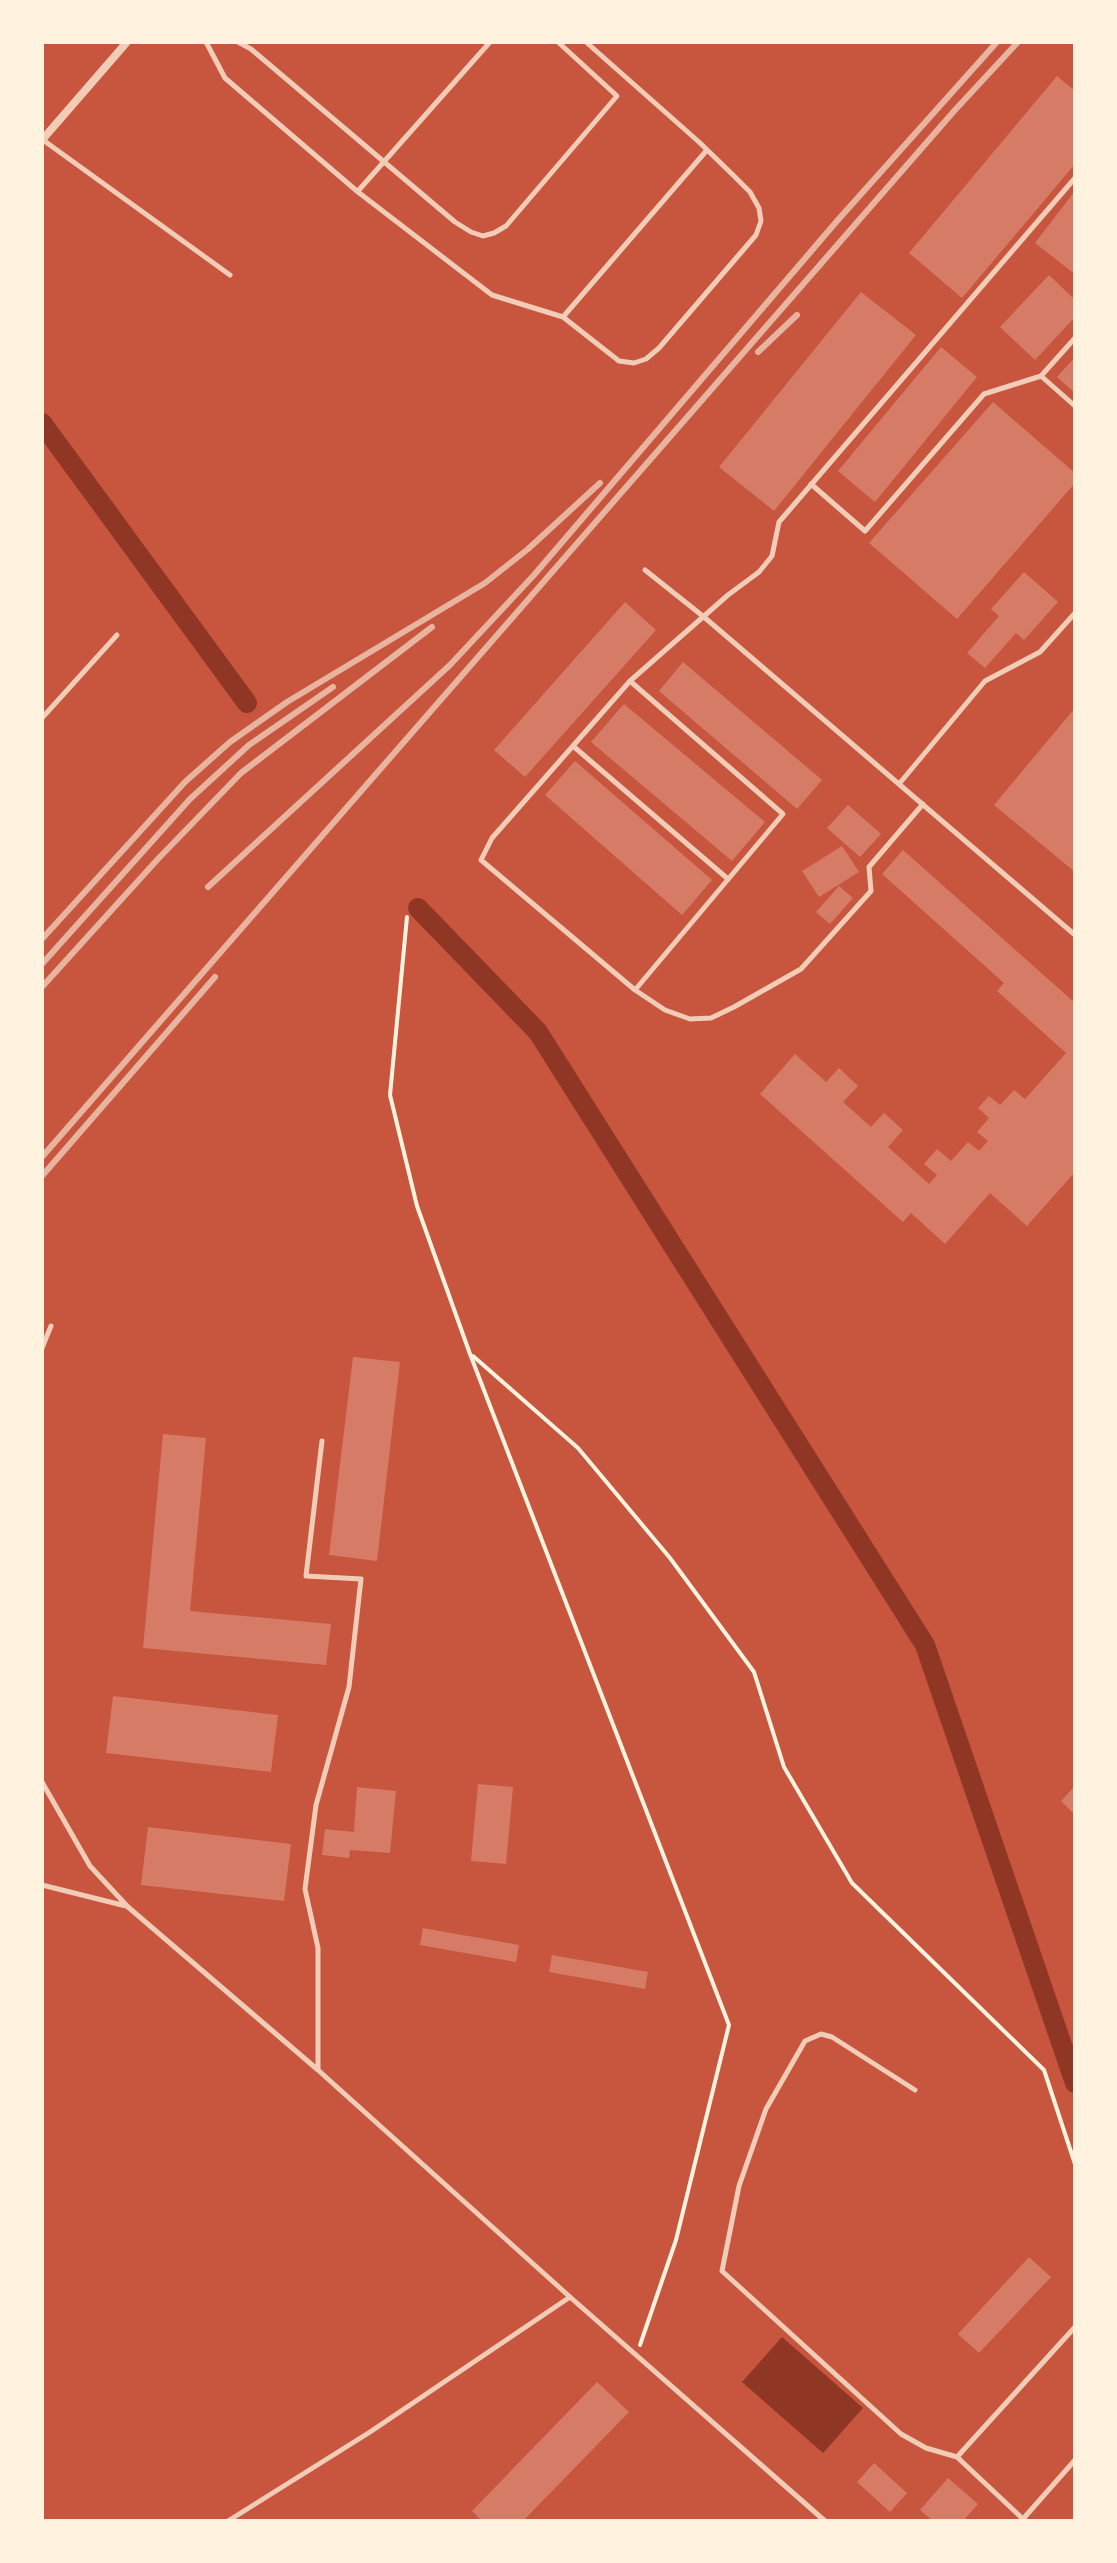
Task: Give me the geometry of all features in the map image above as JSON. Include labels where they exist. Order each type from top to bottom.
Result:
[{"type":"street","points":[[42,138],[127,42]]},
{"type":"lane","points":[[206,42],[225,78],[358,192],[492,295],[563,317],[619,361],[634,363],[646,359],[669,337],[756,235],[761,221],[759,208],[750,192],[586,42]]},
{"type":"lane","points":[[238,42],[251,49],[383,163],[471,232],[483,236],[506,226],[617,96],[558,42]]},
{"type":"lane","points":[[358,192],[490,42]]},
{"type":"lane","points":[[42,138],[230,275]]},
{"type":"lane","points":[[563,317],[707,150]]},
{"type":"lane","points":[[923,804],[869,867],[871,891],[801,969],[711,1018],[690,1019],[665,1010],[635,990],[481,860],[492,838],[630,681],[728,595],[759,572],[772,556],[779,522],[1075,178]]},
{"type":"lane","points":[[811,484],[865,531],[984,394],[1041,376],[1075,338]]},
{"type":"lane","points":[[1041,376],[1075,406]]},
{"type":"lane","points":[[645,570],[1075,935]]},
{"type":"lane","points":[[899,784],[985,681],[1040,652],[1075,613]]},
{"type":"lane","points":[[42,718],[117,635]]},
{"type":"lane","points":[[630,681],[783,814],[635,990]]},
{"type":"lane","points":[[573,746],[728,879]]},
{"type":"lane","points":[[42,1348],[51,1326]]},
{"type":"lane","points":[[318,2070],[318,1948],[305,1889],[316,1805],[349,1687],[361,1579],[306,1576],[322,1441]]},
{"type":"lane","points":[[42,1782],[90,1866],[128,1907],[318,2070],[825,2521]]},
{"type":"lane","points":[[42,1885],[128,1907]]},
{"type":"lane","points":[[915,2090],[832,2037],[821,2034],[805,2041],[766,2109],[739,2186],[722,2271],[901,2434],[926,2448],[957,2457],[1024,2520],[1075,2460]]},
{"type":"lane","points":[[228,2521],[370,2432],[570,2297]]},
{"type":"lane","points":[[957,2457],[1075,2327]]},
{"type":"path","points":[[407,917],[390,1095],[417,1206],[470,1354],[729,2025],[676,2240],[637,2355]]},
{"type":"path","points":[[470,1354],[578,1448],[670,1558],[754,1672],[784,1767],[852,1883],[1044,2070],[1075,2164]]},
{"type":"shaded area","points":[[782,2337],[863,2408],[823,2453],[742,2382]]},
{"type":"building","points":[[1057,76],[1075,91],[1075,164],[962,298],[909,253]]},
{"type":"building","points":[[1075,191],[1075,268],[1072,272],[1035,243]]},
{"type":"building","points":[[1049,275],[1075,300],[1075,317],[1035,360],[1000,327]]},
{"type":"building","points":[[861,292],[916,335],[774,511],[719,467]]},
{"type":"building","points":[[941,347],[977,377],[875,502],[838,471]]},
{"type":"building","points":[[1075,357],[1075,393],[1057,377]]},
{"type":"building","points":[[993,402],[1075,473],[1075,483],[957,619],[869,543]]},
{"type":"building","points":[[1024,572],[1058,602],[1024,640],[1016,633],[985,668],[967,653],[999,616],[991,609]]},
{"type":"building","points":[[625,602],[656,630],[525,777],[494,750]]},
{"type":"building","points":[[683,662],[822,780],[797,809],[659,691]]},
{"type":"building","points":[[624,704],[765,822],[732,861],[591,742]]},
{"type":"building","points":[[1075,708],[1075,872],[994,805]]},
{"type":"building","points":[[575,761],[712,880],[682,915],[545,795]]},
{"type":"building","points":[[848,805],[881,834],[860,857],[827,828]]},
{"type":"building","points":[[842,846],[859,872],[819,897],[802,871]]},
{"type":"building","points":[[903,850],[1075,1003],[1075,1172],[1027,1226],[990,1193],[945,1244],[911,1213],[903,1222],[760,1094],[795,1054],[826,1082],[839,1068],[858,1086],[843,1102],[871,1127],[884,1113],[903,1130],[888,1147],[929,1184],[937,1175],[924,1164],[937,1149],[951,1161],[968,1142],[979,1151],[988,1141],[977,1132],[989,1118],[978,1108],[989,1096],[1000,1105],[1014,1090],[1025,1099],[1066,1053],[997,991],[1004,983],[882,874]]},
{"type":"building","points":[[839,886],[853,898],[830,924],[816,912]]},
{"type":"building","points":[[353,1357],[400,1362],[377,1561],[329,1555]]},
{"type":"building","points":[[163,1434],[206,1438],[190,1611],[331,1624],[326,1665],[143,1648]]},
{"type":"building","points":[[113,1696],[278,1715],[271,1772],[106,1753]]},
{"type":"building","points":[[478,1784],[513,1787],[506,1864],[471,1861]]},
{"type":"building","points":[[1075,1786],[1075,1815],[1061,1801]]},
{"type":"building","points":[[357,1787],[396,1791],[390,1853],[350,1850],[349,1858],[322,1855],[325,1829],[354,1832]]},
{"type":"building","points":[[148,1827],[291,1844],[284,1901],[141,1885]]},
{"type":"building","points":[[423,1928],[519,1945],[516,1962],[420,1945]]},
{"type":"building","points":[[552,1955],[648,1972],[645,1989],[549,1972]]},
{"type":"building","points":[[1029,2257],[1051,2277],[979,2353],[958,2334]]},
{"type":"building","points":[[597,2382],[629,2412],[523,2521],[482,2521],[472,2511]]},
{"type":"building","points":[[874,2463],[907,2493],[890,2512],[857,2482]]},
{"type":"building","points":[[948,2478],[978,2504],[963,2521],[933,2521],[920,2510]]},
{"type":"waterway","points":[[42,423],[247,703]]},
{"type":"waterway","points":[[418,908],[538,1032],[925,1645],[1075,2083]]},
{"type":"railway","points":[[208,887],[450,665],[534,575],[837,221],[997,42]]},
{"type":"railway","points":[[42,1157],[955,110],[1018,42]]},
{"type":"railway","points":[[758,352],[797,315]]},
{"type":"railway","points":[[42,939],[185,782],[230,742],[287,702],[485,583],[528,549],[600,483]]},
{"type":"railway","points":[[42,987],[241,773],[432,627]]},
{"type":"railway","points":[[42,964],[190,799],[249,745],[333,687]]},
{"type":"railway","points":[[42,1176],[215,977]]}]
